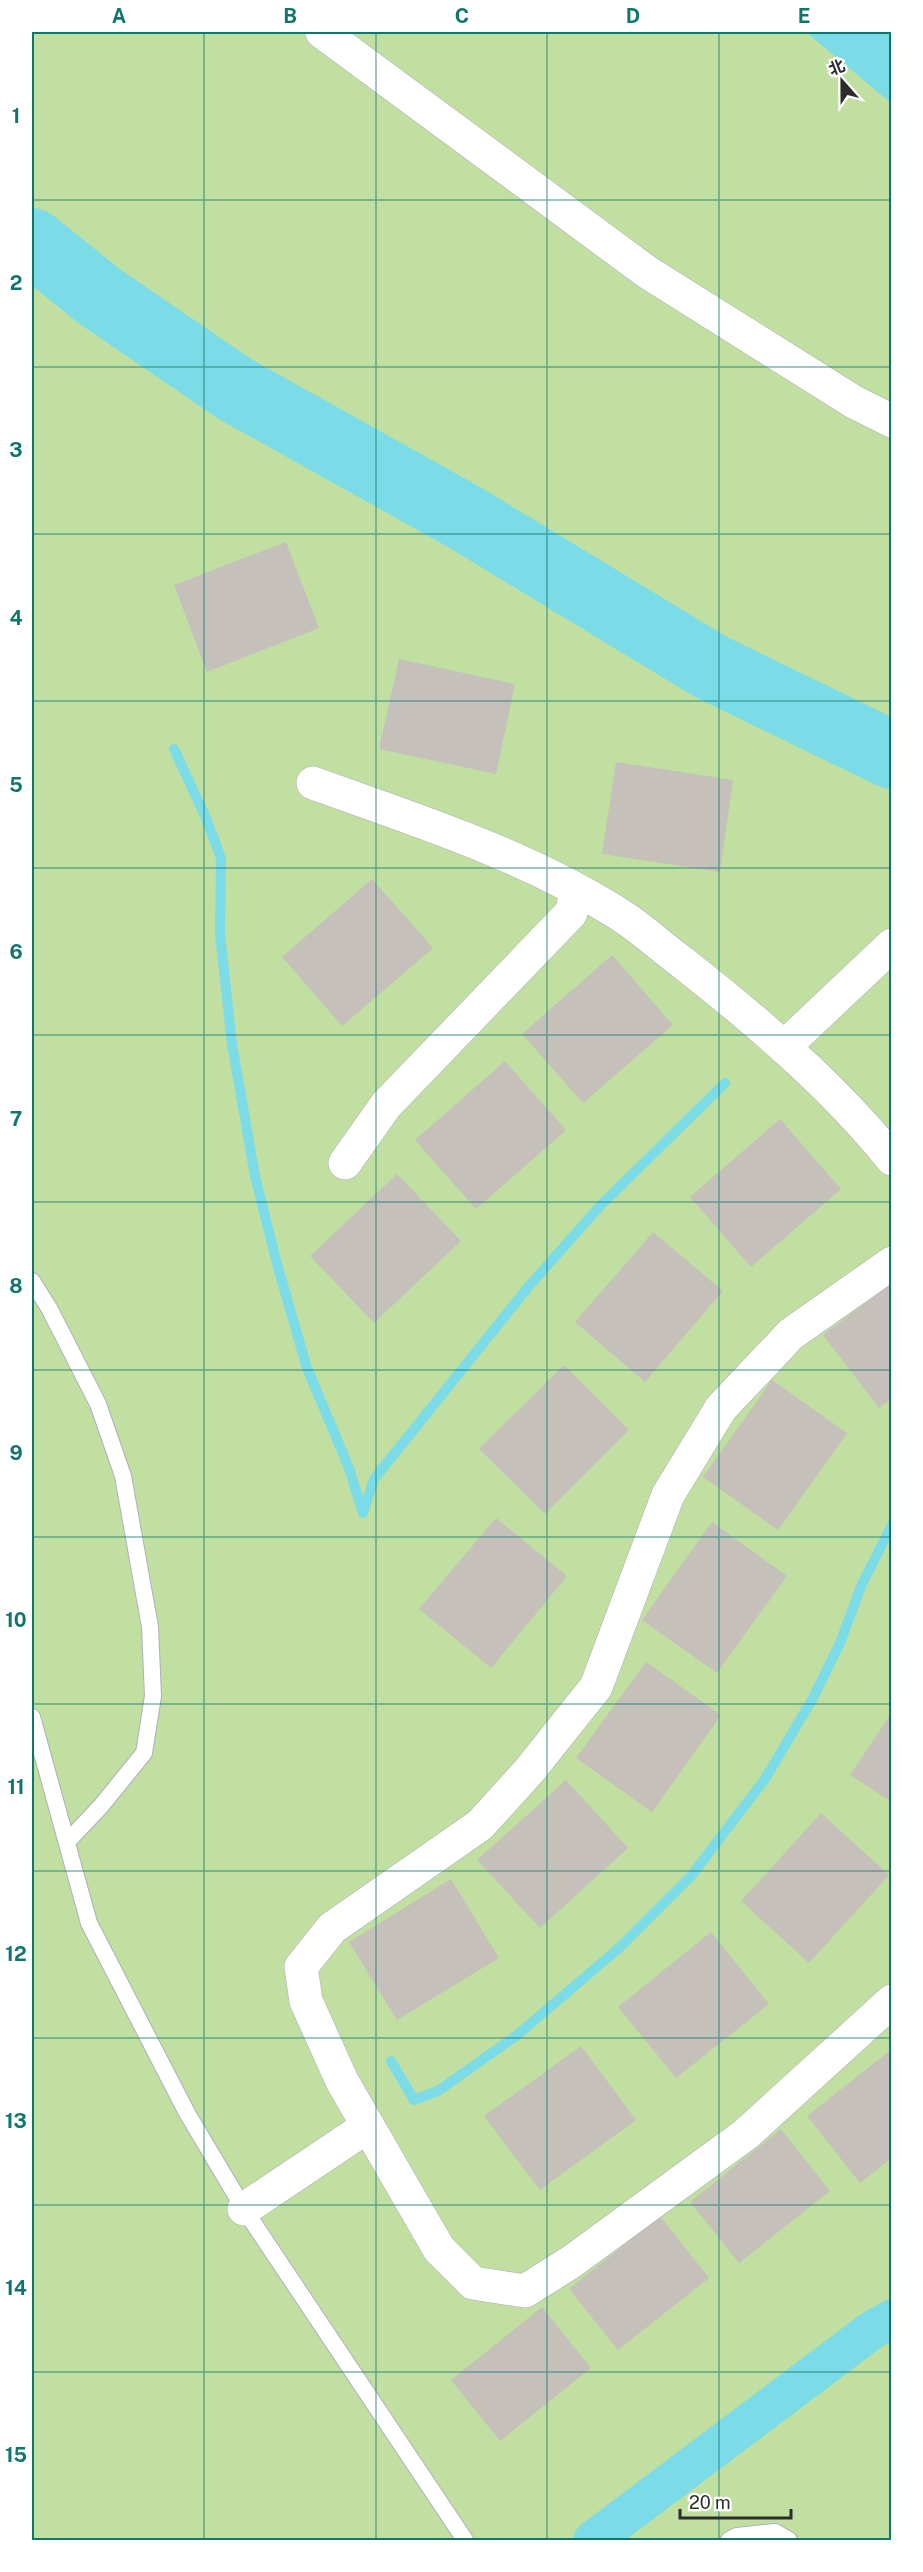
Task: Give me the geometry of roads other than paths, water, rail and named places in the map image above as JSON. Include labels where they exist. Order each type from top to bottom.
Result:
[{"type":"street","points":[[322,32],[647,272],[854,402],[891,421]]},
{"type":"street","points":[[313,783],[474,841],[615,911],[710,985],[784,1047],[860,1119],[891,1159]]},
{"type":"street","points":[[345,1162],[386,1105],[571,913],[577,891]]},
{"type":"street","points":[[784,1047],[891,945]]},
{"type":"street","points":[[891,1263],[790,1334],[721,1408],[668,1495],[596,1687],[529,1771],[480,1825],[332,1928],[301,1967],[306,2001],[342,2081],[439,2249],[473,2283],[525,2291],[571,2262],[746,2134],[891,2001]]},
{"type":"street","points":[[244,2209],[368,2126]]},
{"type":"lane","points":[[32,1281],[49,1308],[98,1404],[123,1476],[150,1627],[153,1696],[144,1754],[101,1806],[67,1842]]},
{"type":"lane","points":[[32,1717],[89,1923],[187,2113],[244,2209],[465,2541]]},
{"type":"lane","points":[[729,2541],[737,2536],[775,2532],[789,2541]]},
{"type":"water","points":[[806,32],[891,32],[891,103]]},
{"type":"waterway","points":[[32,242],[99,296],[235,389],[464,517],[711,667],[892,755]]},
{"type":"waterway","points":[[174,749],[206,818],[221,858],[220,934],[232,1044],[255,1176],[307,1368],[349,1468],[363,1513]]},
{"type":"waterway","points":[[363,1513],[374,1479],[529,1286],[600,1206],[725,1083]]},
{"type":"waterway","points":[[391,2061],[414,2100],[438,2091],[516,2036],[619,1948],[691,1876],[765,1779],[813,1698],[840,1643],[862,1584],[892,1525]]},
{"type":"waterway","points":[[593,2540],[872,2330],[892,2319]]}]
